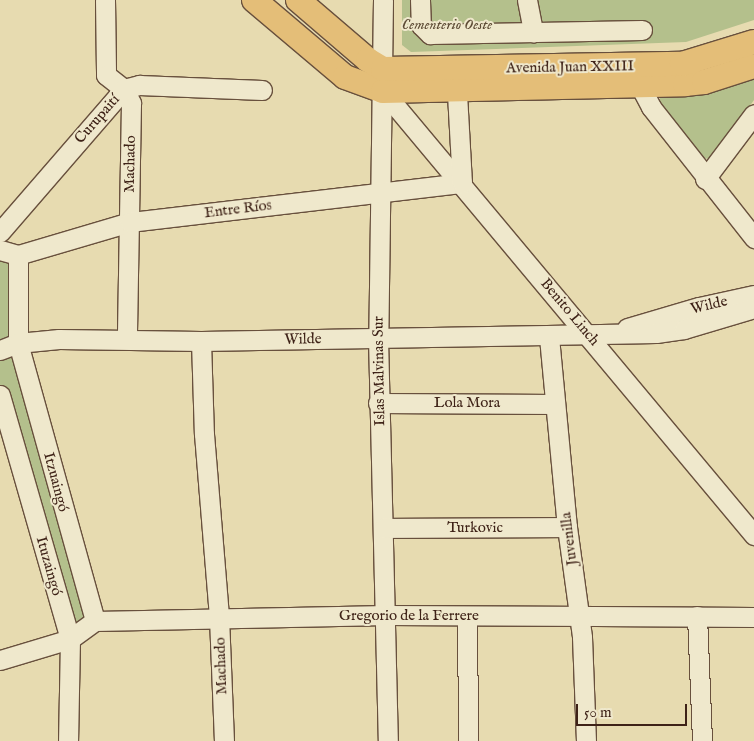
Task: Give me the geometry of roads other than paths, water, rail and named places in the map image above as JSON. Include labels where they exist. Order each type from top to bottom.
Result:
[{"type":"main road","points":[[254,0],[346,77],[383,80]]},
{"type":"main road","points":[[298,0],[368,60],[383,80]]},
{"type":"main road","name":"Avenida Juan XXIII","points":[[641,76],[754,42]]},
{"type":"main road","name":"Avenida Juan XXIII","points":[[383,80],[641,76],[704,82],[754,66]]},
{"type":"street","points":[[105,0],[106,75],[124,89]]},
{"type":"street","name":"Islas Malvinas Sur","points":[[383,0],[378,403],[387,616],[388,741]]},
{"type":"street","points":[[420,0],[421,25],[430,34],[642,30]]},
{"type":"street","points":[[526,0],[533,32]]},
{"type":"street","points":[[641,76],[650,107],[704,179],[754,238]]},
{"type":"street","points":[[457,79],[462,183]]},
{"type":"street","name":"Benito Linch","points":[[383,80],[462,183],[598,334],[754,535]]},
{"type":"street","name":"Curupaití","points":[[0,232],[124,89],[139,86],[262,90]]},
{"type":"street","name":"Machado","points":[[124,89],[131,103],[127,338]]},
{"type":"street","points":[[704,179],[754,114]]},
{"type":"street","name":"Entre Ríos","points":[[18,255],[130,222],[462,183]]},
{"type":"street","points":[[0,250],[18,255],[18,343]]},
{"type":"street","name":"Wilde","points":[[598,334],[699,307],[754,295]]},
{"type":"street","name":"Wilde","points":[[0,350],[18,343],[127,338],[200,341],[549,337],[684,329],[754,308]]},
{"type":"street","name":"Juvenilla","points":[[549,337],[567,527],[578,616],[586,741]]},
{"type":"street","name":"Machado","points":[[200,341],[204,434],[218,590],[224,741]]},
{"type":"street","name":"Itzuaingó","points":[[18,343],[95,621]]},
{"type":"street","name":"Ituzaingó","points":[[0,395],[70,639],[68,741]]},
{"type":"street","name":"Lola Mora","points":[[378,403],[555,404]]},
{"type":"street","name":"Turkovic","points":[[384,528],[567,527]]},
{"type":"street","points":[[467,616],[468,741]]},
{"type":"street","points":[[698,616],[702,741]]},
{"type":"street","name":"Gregorio de la Ferrere","points":[[95,621],[219,617],[754,617]]},
{"type":"street","points":[[0,660],[70,639],[95,621]]},
{"type":"park label","name":"Cementerio Oeste","points":[[447,25]]}]
